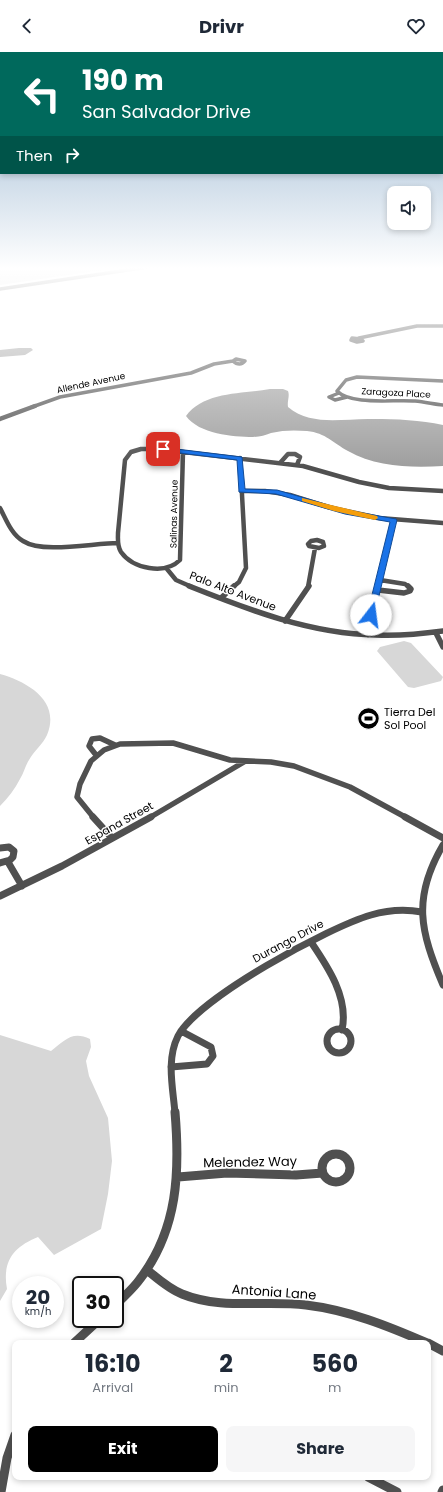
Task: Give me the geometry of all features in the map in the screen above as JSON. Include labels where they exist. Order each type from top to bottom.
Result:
[{"type":"street","points":[[359,338],[377,334]]},
{"type":"street","name":"Allende Avenue","points":[[0,419],[40,403],[66,396],[190,373],[214,364],[233,361]]},
{"type":"street","points":[[340,395],[338,390],[346,381],[355,377],[443,381]]},
{"type":"street","name":"Zaragoza Place","points":[[347,397],[338,400],[330,399],[329,397],[330,395],[340,395],[347,397],[415,401],[443,405]]},
{"type":"street","points":[[148,448],[151,439],[158,437],[164,439],[163,449]]},
{"type":"street","points":[[166,569],[153,568],[132,561],[121,552],[118,543],[125,460],[131,453],[140,449],[148,448],[183,451],[296,465],[382,487],[443,491]]},
{"type":"street","name":"Salinas Avenue","points":[[166,569],[178,564],[181,555],[183,451]]},
{"type":"street","points":[[280,463],[288,454],[294,453],[300,457],[296,465]]},
{"type":"street","points":[[221,598],[239,582],[246,568],[240,458]]},
{"type":"street","points":[[242,491],[277,492],[345,512],[393,520],[443,523]]},
{"type":"street","points":[[0,508],[16,535],[32,544],[52,547],[118,543]]},
{"type":"street","points":[[368,635],[368,628],[393,520]]},
{"type":"street","points":[[285,621],[310,584],[315,548]]},
{"type":"street","name":"Palo Alto Avenue","points":[[166,569],[176,580],[221,598],[285,621],[322,630],[368,635],[416,635],[443,631]]},
{"type":"street","points":[[378,590],[404,593],[410,591],[410,589],[404,584],[380,580]]},
{"type":"street","points":[[436,633],[443,647]]},
{"type":"street","points":[[96,754],[89,746],[89,743],[95,738],[104,738],[115,745]]},
{"type":"street","points":[[112,838],[79,802],[77,797],[80,784],[91,761],[96,754],[115,745],[173,743],[230,760],[271,762],[294,766],[350,787],[443,838]]},
{"type":"street","name":"Espana Street","points":[[0,896],[45,875],[162,811],[244,761]]},
{"type":"street","points":[[443,845],[429,869],[425,883],[422,912],[425,938],[431,958],[443,985]]},
{"type":"street","points":[[0,848],[9,848],[14,851],[13,857],[8,862],[0,863]]},
{"type":"street","points":[[8,862],[22,886]]},
{"type":"street","name":"Durango Drive","points":[[124,1297],[134,1288],[147,1270],[163,1243],[170,1224],[178,1187],[171,1067],[172,1053],[181,1031],[200,1011],[240,982],[273,962],[344,925],[372,914],[399,910],[422,912]]},
{"type":"street","points":[[311,942],[321,955],[332,976],[341,1000],[344,1014],[342,1030]]},
{"type":"street","points":[[171,1067],[207,1064],[212,1061],[214,1056],[214,1051],[211,1047],[181,1031]]},
{"type":"street","name":"Melendez Way","points":[[178,1176],[227,1173],[296,1175],[322,1172]]},
{"type":"street","name":"Antonia Lane","points":[[147,1270],[165,1285],[195,1299],[213,1302],[305,1305],[337,1311],[397,1329],[421,1340]]},
{"type":"street","points":[[77,1340],[90,1328]]},
{"type":"street","name":"Antonia Lane","points":[[431,1345],[443,1351]]},
{"type":"street","points":[[1,1492],[7,1458],[12,1444]]},
{"type":"street","points":[[374,1480],[397,1492]]},
{"type":"shaded area","points":[[31,348],[33,350],[25,355],[0,357],[0,350]]},
{"type":"shaded area","points":[[283,389],[288,391],[288,407],[307,417],[329,420],[400,420],[443,425],[443,466],[419,467],[394,465],[370,460],[348,451],[324,436],[307,431],[280,431],[253,437],[226,435],[208,431],[199,427],[186,416],[203,402],[213,398],[236,393]]},
{"type":"shaded area","points":[[404,641],[411,643],[443,677],[441,681],[414,688],[408,687],[377,651],[380,647]]},
{"type":"shaded area","points":[[0,674],[21,682],[39,695],[46,703],[50,712],[50,723],[47,735],[26,765],[14,790],[0,806]]},
{"type":"shaded area","points":[[0,1035],[51,1051],[64,1040],[73,1036],[90,1039],[91,1047],[86,1061],[89,1076],[108,1118],[112,1161],[108,1194],[101,1229],[54,1255],[38,1237],[29,1241],[16,1251],[8,1263],[6,1271],[7,1289],[0,1301]]},
{"type":"slow traffic","points":[[304,500],[337,510],[375,518]]},
{"type":"place","name":"Tierra Del Sol Pool","points":[[369,718]]},
{"type":"route","points":[[163,449],[240,458],[242,491],[277,492],[345,512],[393,520],[391,537],[371,615]]}]
